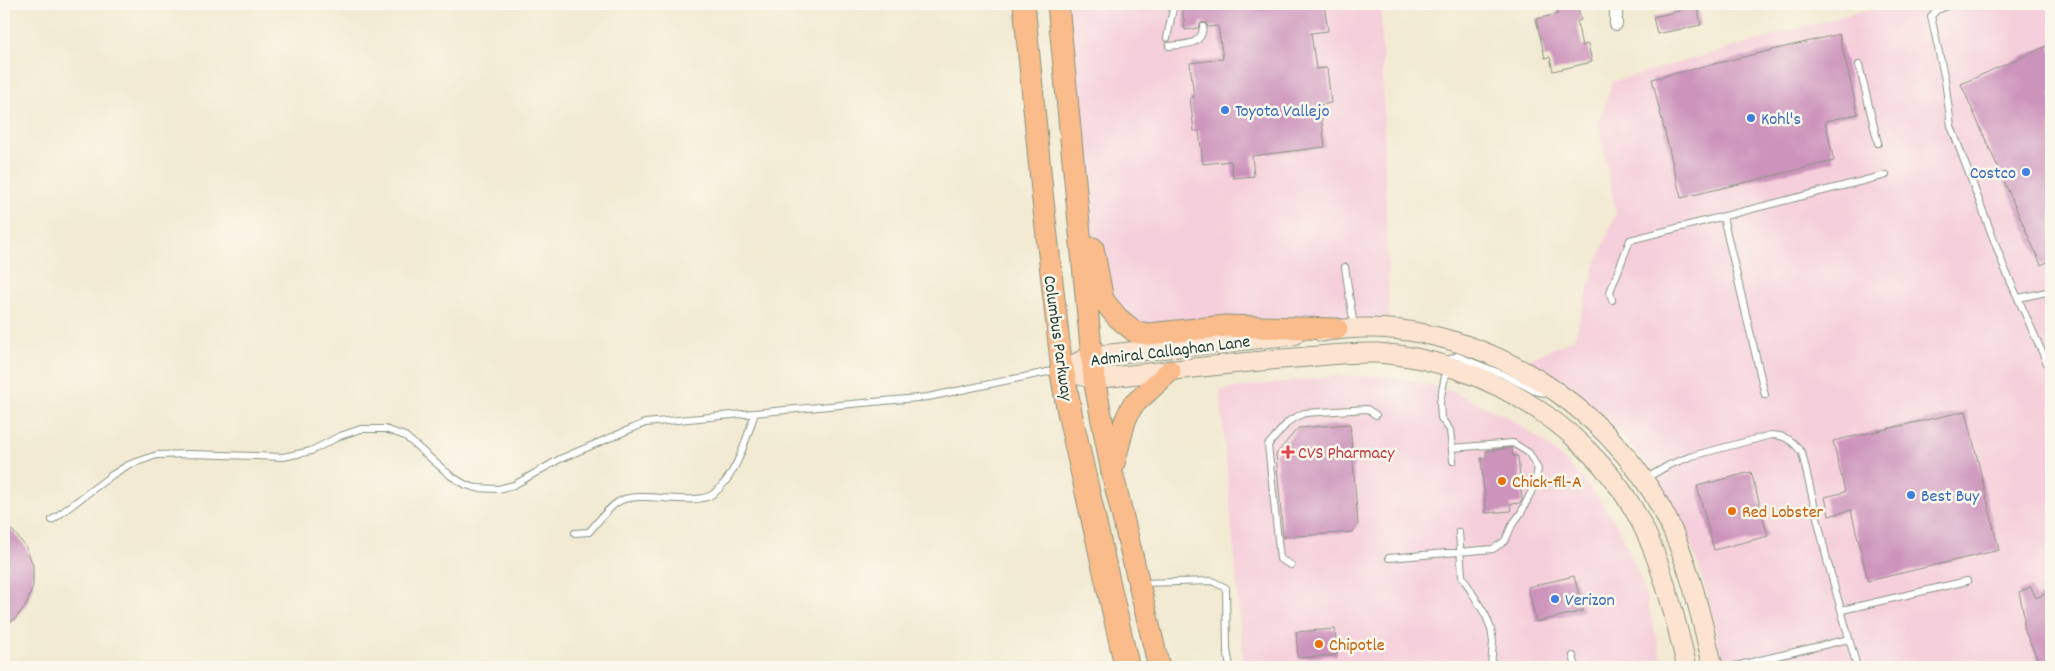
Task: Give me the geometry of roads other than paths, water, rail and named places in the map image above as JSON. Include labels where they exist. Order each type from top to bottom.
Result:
[{"type":"highway","name":"Columbus Parkway","points":[[1062,370],[1070,415],[1128,667]]},
{"type":"main road","name":"Columbus Parkway","points":[[1024,4],[1062,370]]},
{"type":"main road","name":"Columbus Parkway","points":[[1058,4],[1094,379],[1112,472],[1159,667]]},
{"type":"main road","points":[[1068,112],[1104,300],[1122,322],[1135,332],[1149,334],[1225,326],[1346,328]]},
{"type":"main road","name":"Admiral Callaghan Lane","points":[[1062,370],[1091,356],[1346,328],[1408,332],[1470,347],[1514,367],[1556,392],[1596,424],[1644,480],[1669,523],[1688,570],[1713,667]]},
{"type":"main road","name":"Admiral Callaghan Lane","points":[[1062,370],[1094,379],[1319,356],[1375,353],[1418,358],[1483,379],[1535,408],[1579,442],[1611,478],[1636,514],[1656,555],[1670,598],[1687,667]]},
{"type":"main road","points":[[1112,472],[1125,421],[1132,406],[1170,371]]},
{"type":"street","points":[[1616,4],[1616,24]]},
{"type":"lane","points":[[1167,38],[1174,4]]},
{"type":"lane","points":[[1953,4],[1937,10],[1930,16],[1944,80],[1951,126],[2001,258],[2051,372]]},
{"type":"lane","points":[[1169,46],[1196,42],[1203,35],[1203,27]]},
{"type":"lane","points":[[1859,65],[1878,143]]},
{"type":"lane","points":[[1612,300],[1610,292],[1630,240],[1886,175]]},
{"type":"lane","points":[[1723,216],[1765,395]]},
{"type":"lane","points":[[1346,268],[1346,328]]},
{"type":"lane","points":[[2019,298],[2051,290]]},
{"type":"lane","points":[[1453,461],[1450,430],[1441,418],[1440,402],[1448,360],[1457,356],[1502,374],[1535,391],[1556,392]]},
{"type":"lane","points":[[52,520],[128,465],[157,455],[190,454],[283,457],[311,452],[340,436],[361,429],[385,429],[405,436],[450,476],[466,485],[476,488],[498,489],[514,486],[560,459],[645,423],[928,397],[1019,377],[1062,370]]},
{"type":"lane","points":[[1291,565],[1280,559],[1268,445],[1289,421],[1304,413],[1367,409],[1376,415]]},
{"type":"lane","points":[[575,533],[589,532],[621,500],[642,497],[694,499],[712,494],[738,461],[755,413]]},
{"type":"lane","points":[[1644,480],[1692,456],[1772,435],[1781,435],[1794,442],[1802,453],[1827,560],[1857,667]]},
{"type":"lane","points":[[1389,558],[1493,549],[1505,541],[1534,486],[1538,469],[1530,453],[1513,444],[1452,448]]},
{"type":"lane","points":[[1458,532],[1462,576],[1486,616],[1491,629],[1494,642],[1491,667]]},
{"type":"lane","points":[[1139,583],[1212,581],[1226,588],[1227,650],[1230,667]]},
{"type":"lane","points":[[1842,610],[1967,582]]},
{"type":"lane","points":[[1731,667],[1849,639]]},
{"type":"lane","points":[[1573,656],[1576,667]]},
{"type":"place","name":"Toyota Vallejo","points":[[1225,110]]},
{"type":"place","name":"Kohl's","points":[[1751,118]]},
{"type":"place","name":"Costco","points":[[2026,172]]},
{"type":"place","name":"CVS Pharmacy","points":[[1288,452]]},
{"type":"place","name":"Chick-fil-A","points":[[1502,481]]},
{"type":"place","name":"Best Buy","points":[[1911,495]]},
{"type":"place","name":"Red Lobster","points":[[1732,511]]},
{"type":"place","name":"Verizon","points":[[1555,599]]},
{"type":"place","name":"Chipotle","points":[[1319,644]]}]
